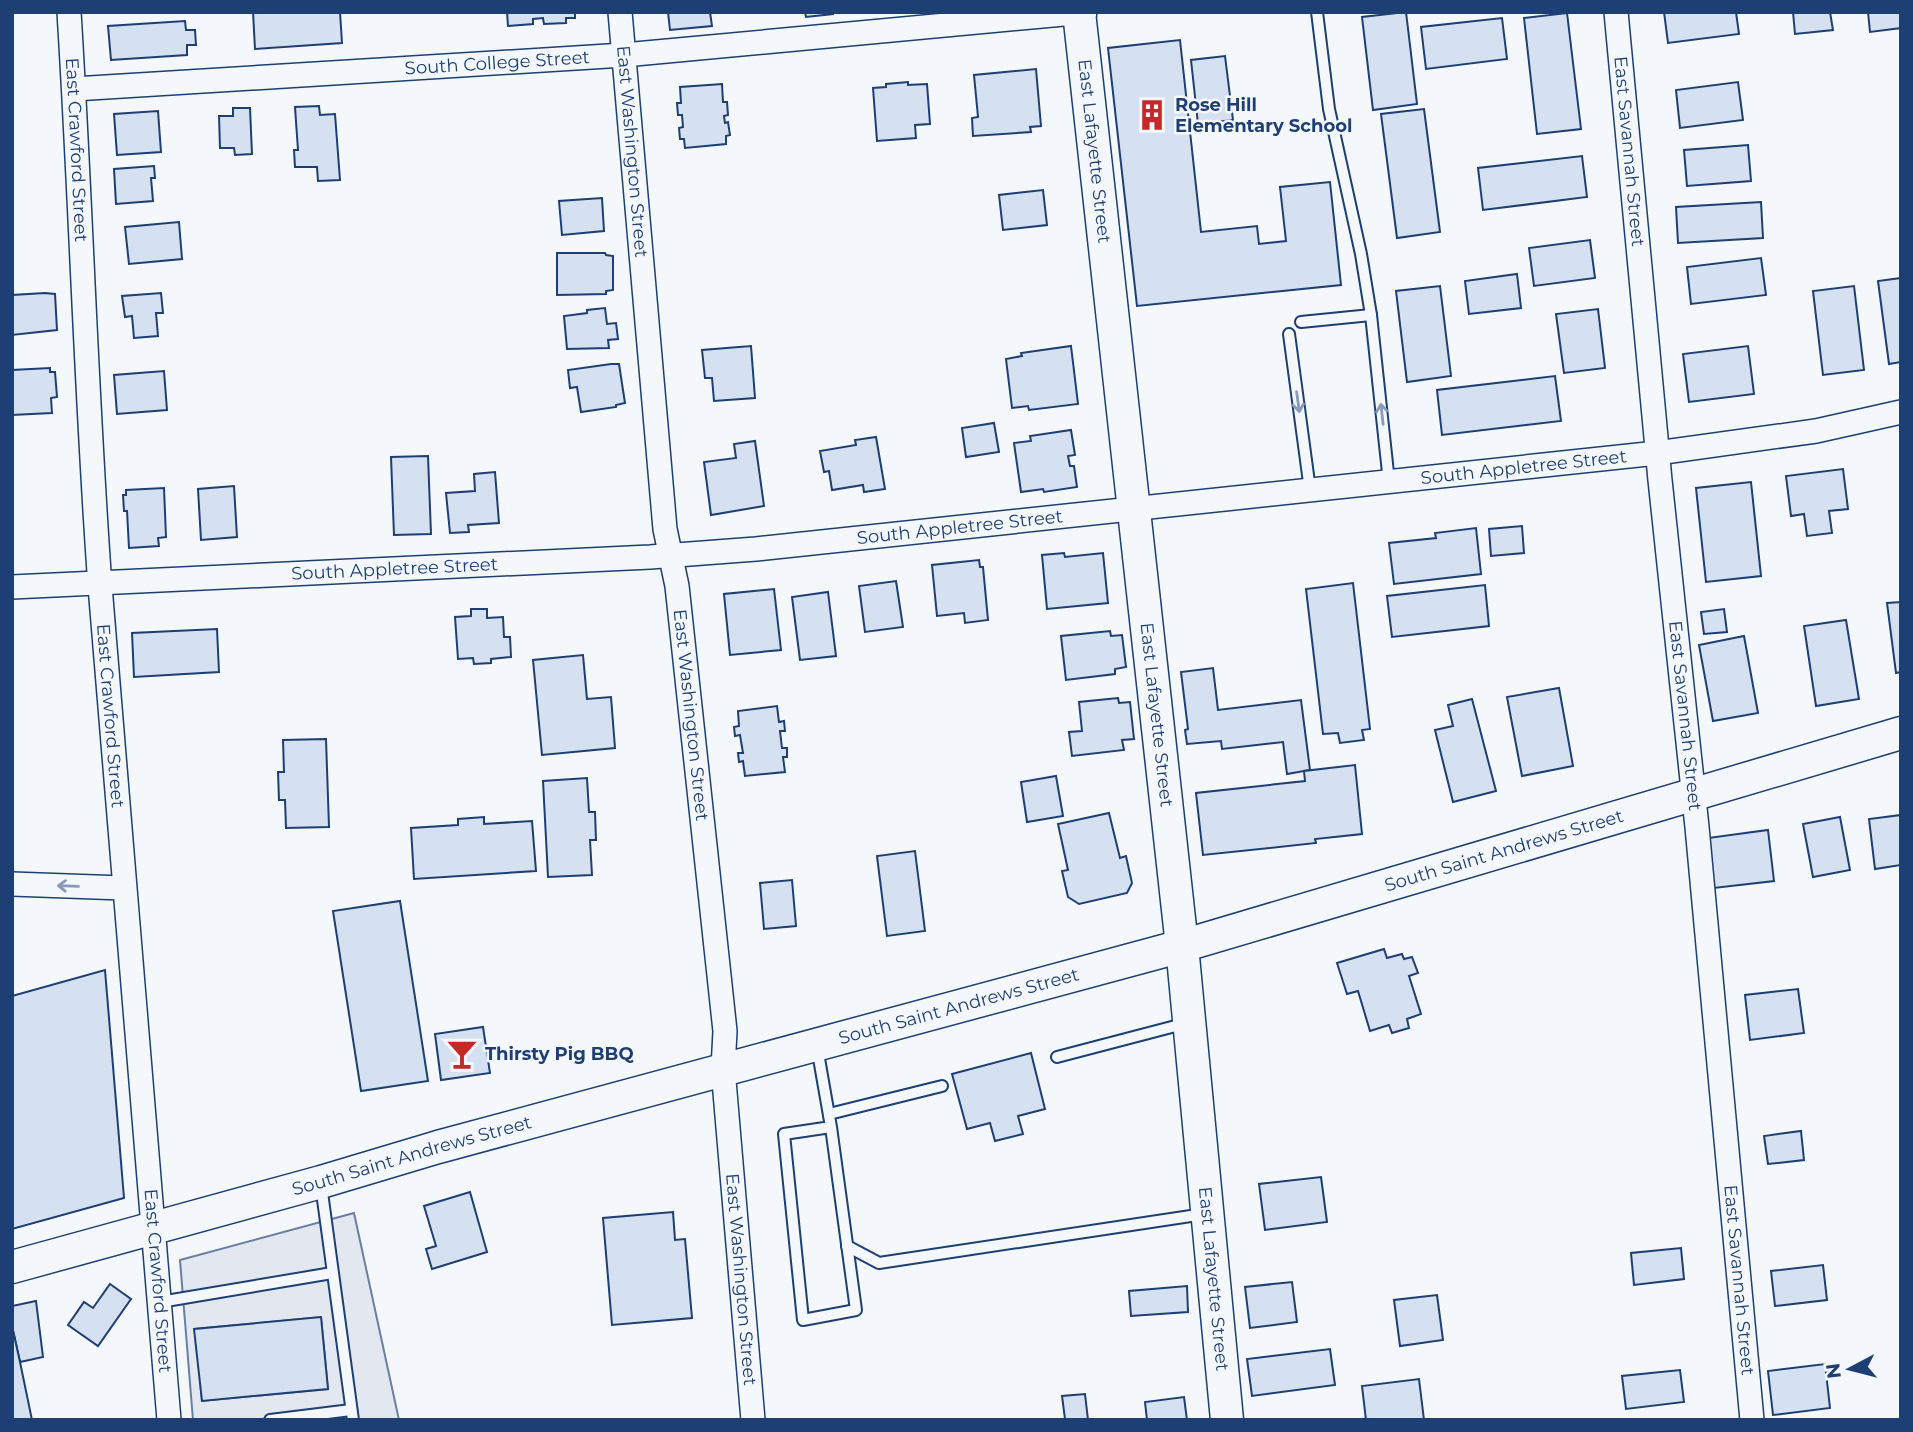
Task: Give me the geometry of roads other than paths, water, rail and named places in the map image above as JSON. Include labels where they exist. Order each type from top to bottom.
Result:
[{"type":"street","name":"East Crawford Street","points":[[69,12],[100,583],[123,888],[155,1227],[169,1420]]},
{"type":"street","name":"East Washington Street","points":[[620,12],[665,529],[677,586],[725,1031],[723,1069],[753,1420]]},
{"type":"street","name":"South College Street","points":[[74,89],[624,55],[1085,12]]},
{"type":"street","name":"East Savannah Street","points":[[1616,12],[1657,453],[1694,795],[1752,1420]]},
{"type":"street","name":"East Lafayette Street","points":[[1079,13],[1182,946],[1227,1420]]},
{"type":"street","name":"South Appletree Street","points":[[12,587],[756,549],[1657,453],[1816,431],[1901,412]]},
{"type":"street","name":"South Saint Andrews Street","points":[[12,1267],[438,1147],[1182,946],[1901,733]]},
{"type":"street","points":[[12,884],[123,888]]},
{"type":"lane","points":[[1317,12],[1329,109],[1361,254],[1371,316],[1389,482]]},
{"type":"lane","points":[[1301,321],[1371,316]]},
{"type":"lane","points":[[1289,334],[1310,490]]},
{"type":"lane","points":[[1057,1057],[1189,1023]]},
{"type":"lane","points":[[816,1044],[831,1127],[856,1310],[803,1320],[784,1134],[831,1127]]},
{"type":"lane","points":[[829,1114],[942,1086]]},
{"type":"lane","points":[[270,1420],[352,1415],[321,1182]]},
{"type":"lane","points":[[847,1246],[879,1263],[1207,1213]]},
{"type":"lane","points":[[160,1302],[332,1273]]},
{"type":"place","name":"Rose Hill Elementary School","points":[[1152,115]]},
{"type":"place","name":"Thirsty Pig BBQ","points":[[462,1054]]}]
